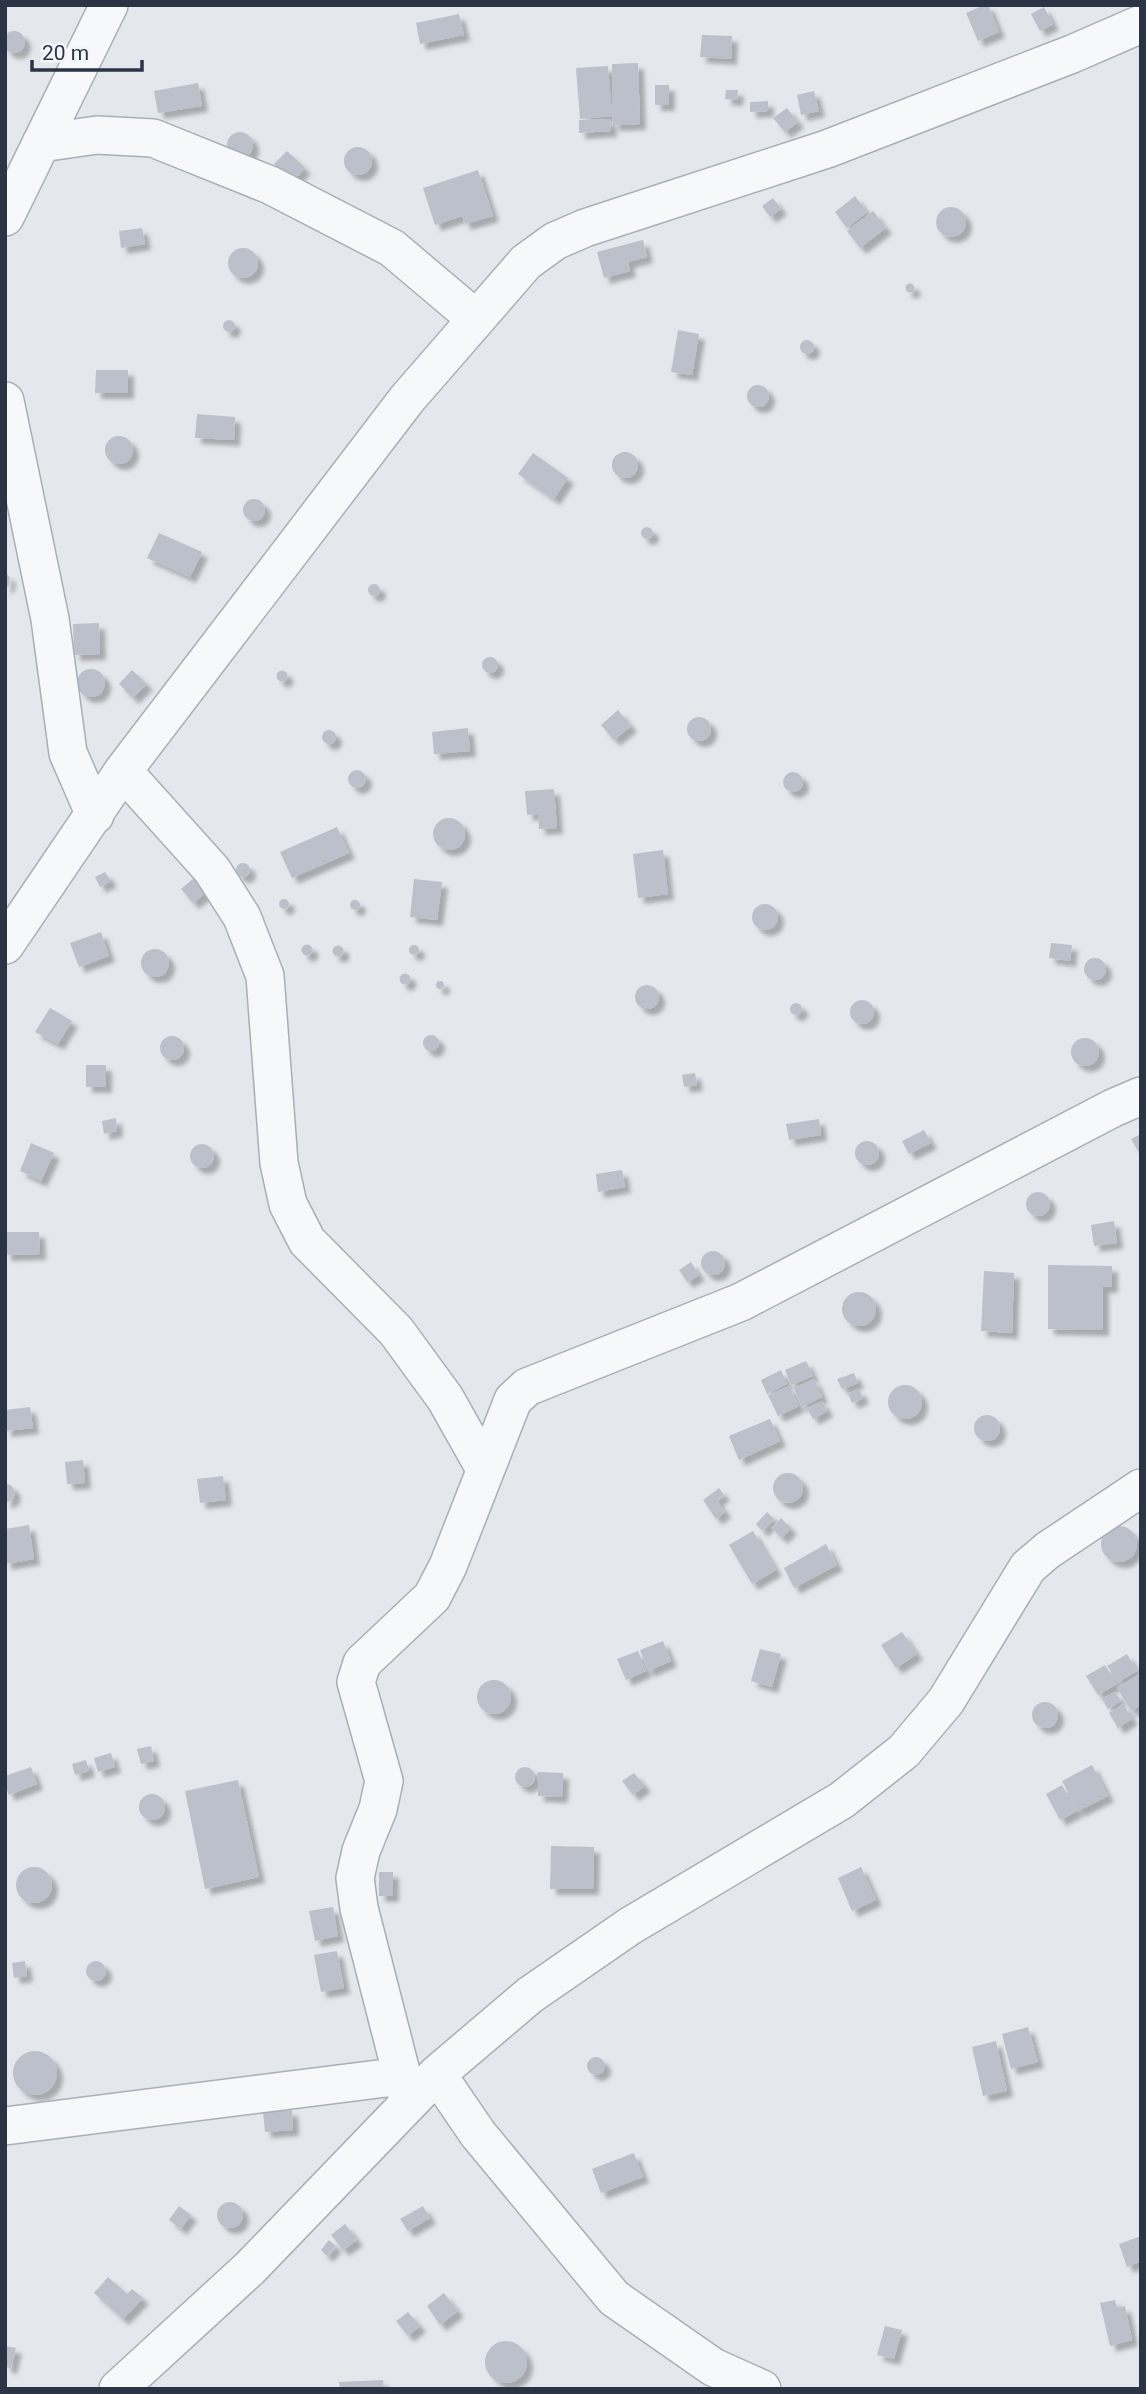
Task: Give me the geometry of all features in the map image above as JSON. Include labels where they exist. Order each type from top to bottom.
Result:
[{"type":"street","points":[[5,217],[109,5]]},
{"type":"street","points":[[5,945],[123,772],[407,399],[526,262],[555,241],[585,228],[827,149],[1072,54],[1141,24]]},
{"type":"street","points":[[41,143],[97,135],[153,138],[270,185],[392,248],[476,319]]},
{"type":"street","points":[[5,401],[50,620],[68,753],[95,815]]},
{"type":"street","points":[[123,772],[212,870],[242,917],[265,976],[279,1163],[288,1204],[307,1241],[396,1331],[445,1398],[485,1469]]},
{"type":"street","points":[[762,2389],[713,2367],[614,2298],[478,2134],[416,2084],[359,1908],[355,1878],[361,1852],[378,1809],[384,1781],[356,1682],[362,1663],[432,1598],[448,1566],[513,1400],[527,1387],[741,1302],[1112,1108],[1141,1096]]},
{"type":"street","points":[[118,2389],[250,2268],[416,2084],[530,1995],[630,1926],[842,1800],[904,1751],[946,1701],[1028,1567],[1048,1550],[1141,1488]]},
{"type":"street","points":[[5,2126],[416,2084]]},
{"type":"building","points":[[988,5],[999,32],[978,41],[966,13]]},
{"type":"building","points":[[1044,7],[1053,24],[1040,31],[1031,14]]},
{"type":"building","points":[[459,14],[464,35],[420,44],[416,23]]},
{"type":"building","points":[[14,31],[22,34],[25,42],[22,50],[14,53],[6,50],[3,42],[6,34]]},
{"type":"building","points":[[702,35],[732,36],[731,59],[700,57]]},
{"type":"building","points":[[638,63],[640,124],[613,125],[612,64]]},
{"type":"building","points":[[608,66],[612,116],[580,119],[576,68]]},
{"type":"building","points":[[198,83],[202,106],[158,113],[154,91]]},
{"type":"building","points":[[655,85],[669,85],[669,105],[655,105]]},
{"type":"building","points":[[726,90],[738,90],[737,100],[725,99]]},
{"type":"building","points":[[814,91],[819,111],[801,115],[797,95]]},
{"type":"building","points":[[768,101],[768,111],[750,112],[750,102]]},
{"type":"building","points":[[787,108],[798,122],[785,132],[773,118]]},
{"type":"building","points":[[610,119],[611,131],[579,133],[579,120]]},
{"type":"building","points":[[240,132],[249,136],[253,145],[249,154],[240,158],[231,154],[227,145],[231,136]]},
{"type":"building","points":[[358,147],[368,151],[372,161],[368,171],[358,175],[348,171],[344,161],[348,151]]},
{"type":"building","points":[[287,151],[305,168],[292,182],[274,164]]},
{"type":"building","points":[[478,170],[493,216],[465,224],[462,216],[435,225],[423,188]]},
{"type":"building","points":[[855,196],[867,212],[847,228],[835,212]]},
{"type":"building","points":[[773,198],[781,209],[770,217],[762,206]]},
{"type":"building","points":[[951,207],[962,211],[966,222],[962,233],[951,237],[940,233],[936,222],[940,211]]},
{"type":"building","points":[[873,211],[886,228],[860,248],[847,231]]},
{"type":"building","points":[[142,228],[145,244],[121,248],[119,231]]},
{"type":"building","points":[[643,240],[647,257],[628,262],[630,271],[604,278],[597,252]]},
{"type":"building","points":[[243,248],[254,252],[258,263],[254,274],[243,278],[232,274],[228,263],[232,252]]},
{"type":"building","points":[[910,283],[915,288],[910,293],[905,288]]},
{"type":"building","points":[[229,320],[235,326],[229,332],[223,326]]},
{"type":"building","points":[[678,330],[699,334],[692,375],[671,372]]},
{"type":"building","points":[[807,340],[812,342],[812,352],[807,354],[802,352],[800,347],[802,342]]},
{"type":"building","points":[[96,370],[128,370],[128,393],[95,393]]},
{"type":"building","points":[[758,385],[766,388],[769,396],[766,404],[758,407],[750,404],[747,396],[750,388]]},
{"type":"building","points":[[197,414],[235,417],[234,440],[195,438]]},
{"type":"building","points":[[119,436],[129,440],[133,450],[129,460],[119,464],[109,460],[105,450],[109,440]]},
{"type":"building","points":[[625,452],[634,456],[638,465],[634,474],[625,478],[616,474],[612,465],[616,456]]},
{"type":"building","points":[[533,453],[568,478],[554,499],[518,474]]},
{"type":"building","points":[[254,499],[262,502],[265,510],[262,518],[254,521],[246,518],[243,510],[246,502]]},
{"type":"building","points":[[647,527],[653,533],[647,539],[641,533]]},
{"type":"building","points":[[159,533],[202,552],[190,577],[147,558]]},
{"type":"building","points":[[5,572],[10,578],[5,589]]},
{"type":"building","points":[[374,584],[380,590],[374,596],[368,590]]},
{"type":"building","points":[[99,623],[100,654],[74,655],[73,624]]},
{"type":"building","points":[[490,657],[498,665],[490,673],[482,665]]},
{"type":"building","points":[[91,669],[101,673],[105,683],[101,693],[91,697],[81,693],[77,683],[81,673]]},
{"type":"building","points":[[132,670],[147,684],[133,698],[119,684]]},
{"type":"building","points":[[282,670],[288,676],[282,682],[276,676]]},
{"type":"building","points":[[618,710],[631,726],[614,740],[601,725]]},
{"type":"building","points":[[699,717],[708,720],[711,729],[708,738],[699,741],[690,738],[687,729],[690,720]]},
{"type":"building","points":[[468,728],[470,751],[434,754],[432,732]]},
{"type":"building","points":[[329,730],[334,732],[334,742],[329,744],[324,742],[322,737],[324,732]]},
{"type":"building","points":[[357,770],[363,773],[366,779],[363,785],[357,788],[351,785],[348,779],[351,773]]},
{"type":"building","points":[[793,772],[800,775],[803,782],[800,789],[793,792],[786,789],[783,782],[786,775]]},
{"type":"building","points":[[554,789],[557,828],[539,829],[538,814],[527,815],[525,791]]},
{"type":"building","points":[[449,818],[460,823],[465,834],[460,845],[449,850],[438,845],[433,834],[438,823]]},
{"type":"building","points":[[337,827],[349,853],[292,878],[280,852]]},
{"type":"building","points":[[663,850],[668,894],[638,898],[633,854]]},
{"type":"building","points":[[240,863],[246,863],[250,870],[246,877],[240,877],[236,873],[236,867]]},
{"type":"building","points":[[105,872],[111,881],[100,887],[95,877]]},
{"type":"building","points":[[195,877],[207,892],[193,903],[181,889]]},
{"type":"building","points":[[414,879],[442,882],[437,920],[410,917]]},
{"type":"building","points":[[284,899],[288,900],[288,908],[284,909],[280,908],[279,904],[280,900]]},
{"type":"building","points":[[355,900],[359,901],[359,909],[355,910],[351,909],[350,905],[351,901]]},
{"type":"building","points":[[765,904],[774,908],[778,917],[774,926],[765,930],[756,926],[752,917],[756,908]]},
{"type":"building","points":[[101,932],[109,956],[79,967],[70,943]]},
{"type":"building","points":[[1051,943],[1072,945],[1070,961],[1049,958]]},
{"type":"building","points":[[307,945],[311,946],[311,954],[307,955],[303,954],[302,950],[303,946]]},
{"type":"building","points":[[414,945],[419,950],[414,955],[409,950]]},
{"type":"building","points":[[338,946],[342,947],[342,955],[338,956],[334,955],[333,951],[334,947]]},
{"type":"building","points":[[155,949],[165,953],[169,963],[165,973],[155,977],[145,973],[141,963],[145,953]]},
{"type":"building","points":[[1095,958],[1103,961],[1106,969],[1103,977],[1095,980],[1087,977],[1084,969],[1087,961]]},
{"type":"building","points":[[405,974],[409,975],[409,983],[405,984],[401,983],[400,979],[401,975]]},
{"type":"building","points":[[440,981],[444,985],[440,989],[436,985]]},
{"type":"building","points":[[647,985],[658,992],[659,997],[652,1008],[647,1009],[636,1002],[635,997],[642,986]]},
{"type":"building","points":[[862,1000],[873,1007],[874,1012],[867,1023],[862,1024],[851,1017],[850,1012],[857,1001]]},
{"type":"building","points":[[796,1003],[802,1009],[796,1015],[790,1009]]},
{"type":"building","points":[[50,1008],[72,1021],[58,1044],[35,1032]]},
{"type":"building","points":[[428,1035],[434,1035],[439,1043],[437,1049],[428,1051],[423,1046],[423,1040]]},
{"type":"building","points":[[172,1036],[183,1043],[184,1048],[177,1059],[172,1060],[161,1053],[160,1048],[167,1037]]},
{"type":"building","points":[[1085,1038],[1095,1042],[1099,1052],[1095,1062],[1085,1066],[1075,1062],[1071,1052],[1075,1042]]},
{"type":"building","points":[[86,1065],[106,1065],[106,1087],[86,1087]]},
{"type":"building","points":[[695,1073],[697,1085],[684,1087],[682,1075]]},
{"type":"building","points":[[116,1118],[117,1131],[104,1134],[102,1121]]},
{"type":"building","points":[[819,1119],[821,1135],[789,1140],[786,1124]]},
{"type":"building","points":[[924,1130],[931,1143],[909,1154],[902,1141]]},
{"type":"building","points":[[1141,1134],[1141,1156],[1131,1139]]},
{"type":"building","points":[[867,1141],[878,1148],[879,1153],[872,1164],[867,1165],[856,1158],[855,1153],[862,1142]]},
{"type":"building","points":[[31,1143],[54,1153],[41,1181],[20,1171]]},
{"type":"building","points":[[202,1144],[213,1151],[214,1156],[207,1167],[202,1168],[191,1161],[190,1156],[197,1145]]},
{"type":"building","points":[[622,1170],[625,1187],[598,1192],[596,1174]]},
{"type":"building","points":[[1038,1192],[1047,1195],[1050,1204],[1047,1213],[1038,1216],[1029,1213],[1026,1204],[1029,1195]]},
{"type":"building","points":[[1114,1221],[1117,1243],[1094,1246],[1091,1225]]},
{"type":"building","points":[[5,1232],[39,1232],[40,1254],[5,1255]]},
{"type":"building","points":[[713,1251],[724,1258],[725,1263],[718,1274],[713,1275],[702,1268],[701,1263],[708,1252]]},
{"type":"building","points":[[691,1262],[699,1275],[687,1282],[679,1270]]},
{"type":"building","points":[[1048,1265],[1112,1266],[1112,1287],[1103,1287],[1103,1330],[1048,1329]]},
{"type":"building","points":[[984,1271],[1014,1273],[1012,1333],[981,1331]]},
{"type":"building","points":[[859,1292],[871,1297],[876,1309],[871,1321],[859,1326],[847,1321],[842,1309],[847,1297]]},
{"type":"building","points":[[806,1361],[813,1376],[791,1385],[785,1370]]},
{"type":"building","points":[[781,1370],[787,1384],[767,1394],[761,1380]]},
{"type":"building","points":[[854,1373],[858,1383],[842,1389],[837,1379]]},
{"type":"building","points":[[814,1379],[822,1397],[802,1407],[794,1388]]},
{"type":"building","points":[[905,1385],[917,1390],[922,1402],[917,1414],[905,1419],[893,1414],[888,1402],[893,1390]]},
{"type":"building","points":[[789,1386],[799,1406],[778,1416],[768,1395]]},
{"type":"building","points":[[859,1389],[863,1398],[852,1403],[848,1394]]},
{"type":"building","points":[[822,1401],[827,1411],[813,1419],[807,1408]]},
{"type":"building","points":[[30,1407],[33,1428],[5,1431],[5,1410]]},
{"type":"building","points":[[987,1415],[996,1419],[1000,1428],[996,1437],[987,1441],[978,1437],[974,1428],[978,1419]]},
{"type":"building","points":[[770,1419],[780,1441],[739,1460],[729,1436]]},
{"type":"building","points":[[83,1460],[85,1483],[67,1484],[65,1462]]},
{"type":"building","points":[[788,1473],[798,1478],[803,1488],[798,1498],[788,1503],[778,1498],[773,1488],[778,1478]]},
{"type":"building","points":[[223,1476],[226,1500],[200,1503],[197,1479]]},
{"type":"building","points":[[5,1483],[12,1486],[15,1492],[13,1499],[5,1503]]},
{"type":"building","points":[[719,1488],[724,1495],[717,1500],[725,1512],[716,1519],[703,1500]]},
{"type":"building","points":[[767,1512],[774,1519],[762,1531],[756,1524]]},
{"type":"building","points":[[781,1518],[791,1528],[782,1538],[771,1528]]},
{"type":"building","points":[[29,1525],[34,1559],[5,1564],[5,1529]]},
{"type":"building","points":[[1119,1526],[1132,1531],[1137,1544],[1132,1557],[1119,1562],[1106,1557],[1101,1544],[1106,1531]]},
{"type":"building","points":[[753,1531],[776,1570],[752,1584],[729,1545]]},
{"type":"building","points":[[826,1544],[837,1565],[794,1588],[784,1568]]},
{"type":"building","points":[[902,1632],[917,1654],[896,1668],[881,1645]]},
{"type":"building","points":[[663,1641],[671,1661],[648,1671],[640,1650]]},
{"type":"building","points":[[760,1649],[781,1654],[772,1687],[751,1681]]},
{"type":"building","points":[[638,1651],[646,1671],[626,1680],[617,1659]]},
{"type":"building","points":[[1127,1654],[1137,1671],[1118,1682],[1107,1666]]},
{"type":"building","points":[[1105,1665],[1117,1684],[1098,1695],[1086,1676]]},
{"type":"building","points":[[1141,1673],[1141,1705],[1131,1711],[1117,1688]]},
{"type":"building","points":[[494,1680],[506,1685],[511,1697],[506,1709],[494,1714],[482,1709],[477,1697],[482,1685]]},
{"type":"building","points":[[1115,1692],[1121,1701],[1108,1709],[1102,1699]]},
{"type":"building","points":[[1045,1702],[1054,1706],[1058,1715],[1054,1724],[1045,1728],[1036,1724],[1032,1715],[1036,1706]]},
{"type":"building","points":[[1123,1704],[1132,1719],[1118,1728],[1109,1713]]},
{"type":"building","points":[[151,1746],[154,1761],[141,1764],[137,1749]]},
{"type":"building","points":[[111,1753],[115,1767],[98,1772],[94,1758]]},
{"type":"building","points":[[86,1760],[89,1771],[75,1775],[72,1764]]},
{"type":"building","points":[[1092,1765],[1108,1796],[1078,1811],[1062,1781]]},
{"type":"building","points":[[31,1767],[37,1784],[9,1795],[5,1776]]},
{"type":"building","points":[[521,1767],[529,1767],[535,1777],[529,1787],[521,1787],[515,1781],[515,1773]]},
{"type":"building","points":[[538,1772],[563,1773],[562,1797],[538,1796]]},
{"type":"building","points":[[634,1773],[645,1786],[633,1795],[622,1781]]},
{"type":"building","points":[[238,1780],[259,1877],[205,1889],[185,1791]]},
{"type":"building","points":[[1062,1785],[1077,1811],[1060,1820],[1046,1794]]},
{"type":"building","points":[[152,1794],[161,1798],[165,1807],[161,1816],[152,1820],[143,1816],[139,1807],[143,1798]]},
{"type":"building","points":[[551,1846],[594,1847],[593,1889],[550,1889]]},
{"type":"building","points":[[34,1867],[46,1873],[52,1885],[46,1897],[34,1903],[22,1897],[16,1885],[22,1873]]},
{"type":"building","points":[[861,1867],[876,1900],[852,1911],[838,1878]]},
{"type":"building","points":[[379,1872],[393,1872],[393,1896],[379,1896]]},
{"type":"building","points":[[333,1907],[338,1936],[315,1941],[309,1911]]},
{"type":"building","points":[[337,1951],[344,1988],[321,1992],[314,1955]]},
{"type":"building","points":[[25,1961],[27,1976],[14,1978],[12,1963]]},
{"type":"building","points":[[92,1961],[100,1961],[106,1971],[100,1981],[92,1981],[86,1975],[86,1967]]},
{"type":"building","points":[[1028,2027],[1038,2062],[1011,2069],[1002,2034]]},
{"type":"building","points":[[996,2041],[1007,2091],[983,2096],[972,2047]]},
{"type":"building","points":[[35,2051],[50,2058],[57,2073],[50,2088],[35,2095],[20,2088],[13,2073],[20,2058]]},
{"type":"building","points":[[596,2057],[602,2060],[605,2066],[602,2072],[596,2075],[590,2072],[587,2066],[590,2060]]},
{"type":"building","points":[[292,2110],[293,2130],[265,2132],[263,2112]]},
{"type":"building","points":[[634,2153],[643,2177],[601,2193],[592,2169]]},
{"type":"building","points":[[230,2202],[239,2206],[243,2215],[239,2224],[230,2228],[221,2224],[217,2215],[221,2206]]},
{"type":"building","points":[[179,2206],[191,2215],[181,2229],[169,2220]]},
{"type":"building","points":[[423,2206],[430,2218],[408,2231],[400,2219]]},
{"type":"building","points":[[345,2224],[357,2240],[343,2250],[331,2235]]},
{"type":"building","points":[[1141,2236],[1141,2261],[1127,2267],[1119,2244]]},
{"type":"building","points":[[329,2240],[336,2246],[327,2256],[321,2250]]},
{"type":"building","points":[[108,2277],[127,2294],[132,2289],[143,2298],[123,2319],[94,2293]]},
{"type":"building","points":[[444,2293],[458,2311],[440,2325],[427,2306]]},
{"type":"building","points":[[1115,2300],[1117,2308],[1125,2306],[1132,2340],[1110,2346],[1100,2303]]},
{"type":"building","points":[[408,2312],[420,2326],[408,2336],[396,2321]]},
{"type":"building","points":[[885,2326],[902,2330],[894,2359],[877,2355]]},
{"type":"building","points":[[506,2341],[521,2347],[527,2362],[521,2377],[506,2383],[491,2377],[485,2362],[491,2347]]},
{"type":"building","points":[[5,2346],[16,2348],[11,2368],[5,2367]]},
{"type":"building","points":[[383,2380],[384,2389],[340,2389],[339,2382]]}]
